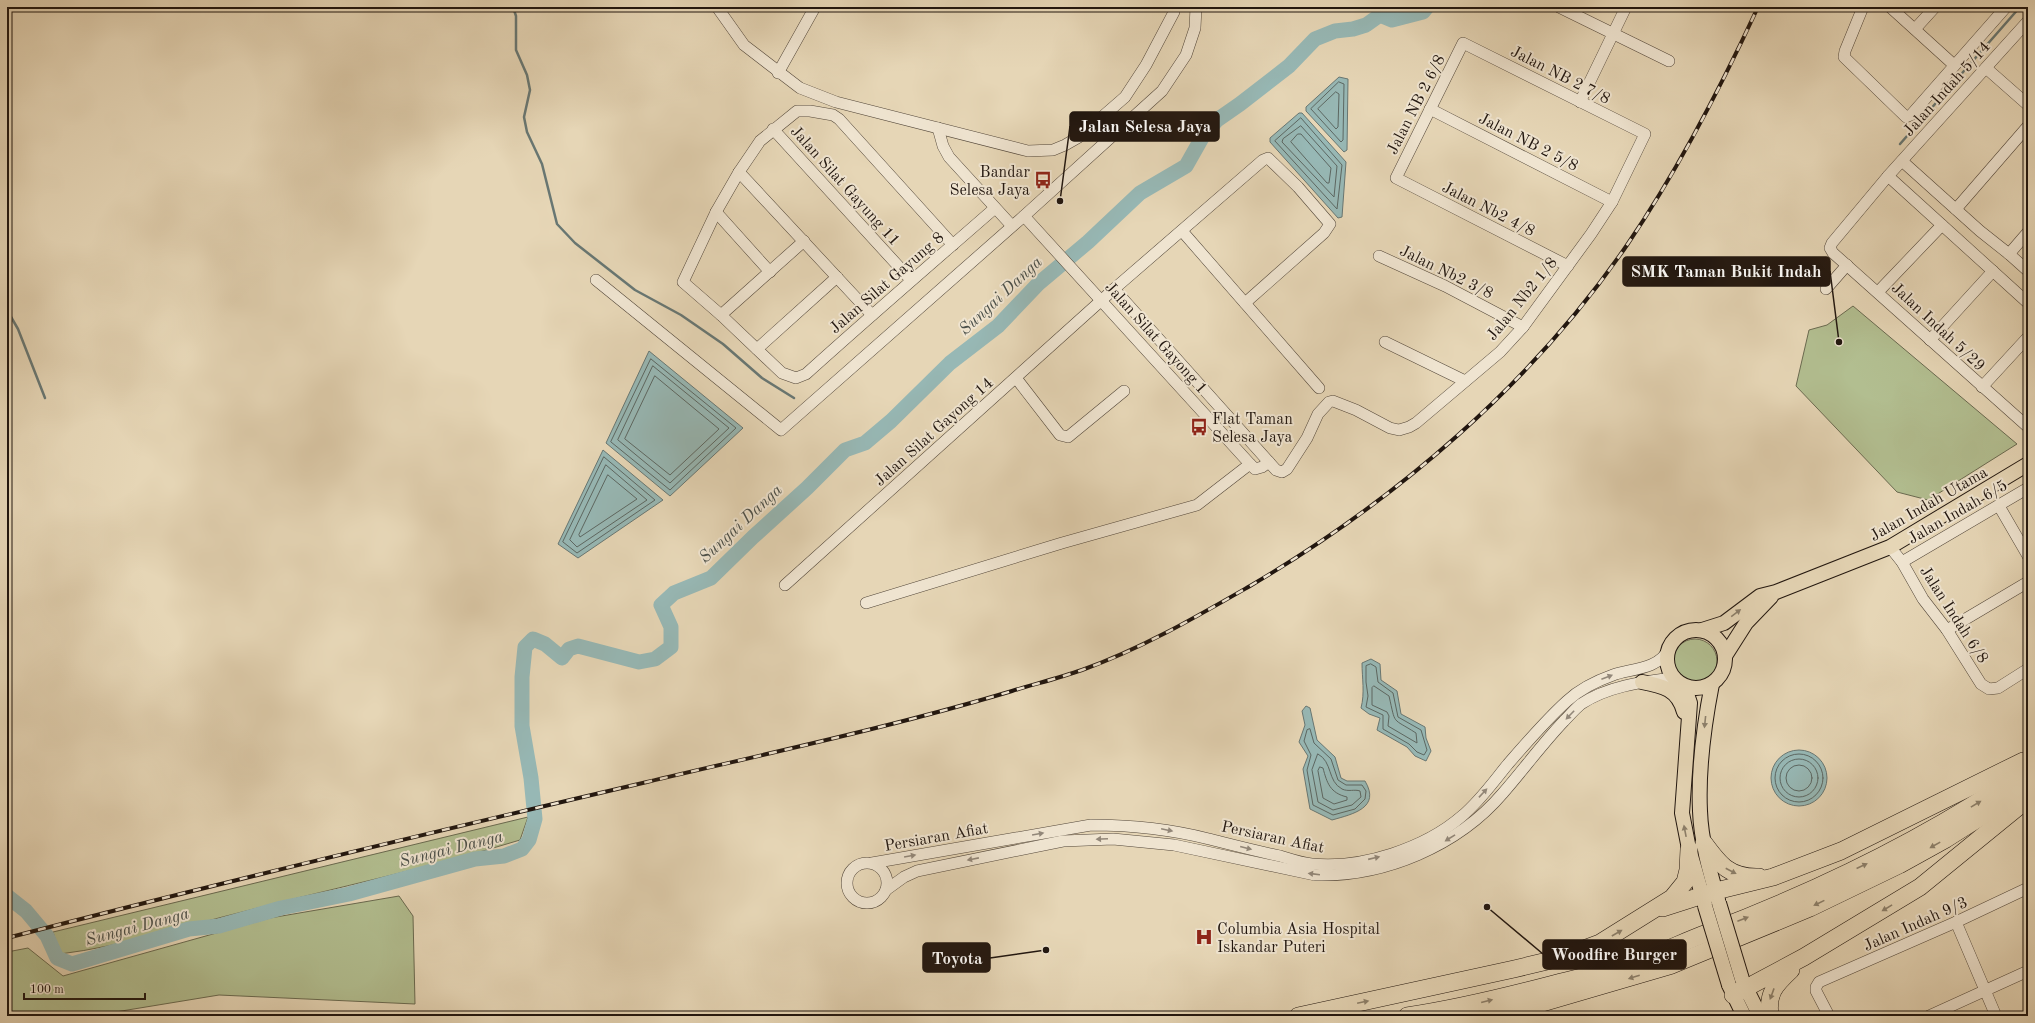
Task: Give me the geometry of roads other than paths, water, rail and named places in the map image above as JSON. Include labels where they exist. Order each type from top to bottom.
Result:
[{"type":"highway","points":[[1644,917],[1671,905],[1710,899],[1841,851],[2028,758]]},
{"type":"highway","points":[[1407,1016],[1476,1004],[1638,961],[1756,914],[1883,856],[1931,831],[1988,796],[2028,769]]},
{"type":"highway","points":[[1486,1016],[1549,1001],[1672,965],[1810,908],[1899,865],[1946,839],[2028,787]]},
{"type":"highway","points":[[1738,987],[1804,958],[1920,887],[2028,799]]},
{"type":"highway","points":[[1298,1016],[1408,993],[1560,958],[1600,943],[1644,917],[1672,898],[1685,882],[1697,846],[1718,861],[1728,871],[1746,877],[1773,877]]},
{"type":"highway","points":[[1770,1016],[1770,996],[1776,984],[1804,958]]},
{"type":"main road","name":"Jalan Indah Utama","points":[[1702,630],[1724,623],[1760,596],[1776,592],[1890,547],[2028,464]]},
{"type":"main road","points":[[1697,846],[1705,719],[1712,684],[1722,672],[1725,656],[1746,623],[1776,592]]},
{"type":"main road","points":[[1725,656],[1723,647],[1718,640],[1711,634],[1702,630],[1685,632],[1672,642],[1668,650],[1666,660],[1668,670],[1687,694],[1690,703],[1689,731],[1683,781],[1682,813],[1697,846],[1710,899],[1738,987],[1744,1016]]},
{"type":"main road","points":[[1677,681],[1696,688],[1712,684]]},
{"type":"main road","points":[[1642,682],[1662,686],[1678,696],[1683,707],[1689,731]]},
{"type":"main road","points":[[1738,987],[1760,1016]]},
{"type":"street","points":[[717,7],[744,45],[778,73],[800,88],[836,102],[1028,151],[1053,150],[1065,145],[1079,137],[1125,97],[1146,65],[1174,12],[1174,7]]},
{"type":"street","points":[[778,73],[815,7]]},
{"type":"street","points":[[596,280],[781,430],[1024,216],[1162,91],[1186,55],[1195,28],[1196,7]]},
{"type":"street","points":[[1559,7],[1669,61]]},
{"type":"street","points":[[1580,102],[1626,7]]},
{"type":"street","points":[[1863,7],[1844,51],[1844,56],[1906,116],[1911,115],[2001,8]]},
{"type":"street","points":[[1890,7],[1954,65]]},
{"type":"street","points":[[1914,29],[1935,7]]},
{"type":"street","name":"Jalan Indah 5/14","points":[[1830,248],[1832,243],[1888,176],[2028,21]]},
{"type":"street","name":"Jalan NB 2 7/8","points":[[1463,43],[1645,134]]},
{"type":"street","name":"Jalan NB 2 6/8","points":[[1396,178],[1463,43]]},
{"type":"street","points":[[1986,68],[2028,105]]},
{"type":"street","name":"Jalan NB 2 5/8","points":[[1430,109],[1612,202]]},
{"type":"street","points":[[837,277],[757,348],[683,282],[716,212],[738,172],[760,141],[797,111],[810,110],[832,115],[839,119],[952,245]]},
{"type":"street","points":[[1956,209],[2028,126]]},
{"type":"street","points":[[938,128],[943,146],[949,157],[1012,226]]},
{"type":"street","name":"Jalan Silat Gayung 11","points":[[773,129],[911,280]]},
{"type":"street","name":"Jalan Nb2 1/8","points":[[1269,462],[1276,470],[1282,472],[1287,469],[1307,438],[1318,414],[1329,402],[1333,401],[1356,410],[1390,428],[1399,430],[1409,428],[1421,420],[1500,352],[1523,327],[1568,266],[1612,202],[1645,134]]},
{"type":"street","name":"Jalan Silat Gayong 14","points":[[785,585],[1101,300],[1263,160],[1268,158],[1273,161],[1328,220],[1328,228],[1245,303]]},
{"type":"street","points":[[1902,161],[1980,231],[2028,271]]},
{"type":"street","points":[[738,172],[872,315]]},
{"type":"street","points":[[1888,176],[2028,303]]},
{"type":"street","name":"Jalan Nb2 4/8","points":[[1396,178],[1568,266]]},
{"type":"street","name":"Jalan Silat Gayung 8","points":[[757,348],[782,373],[796,378],[806,374],[911,280],[995,208]]},
{"type":"street","points":[[716,212],[770,272]]},
{"type":"street","name":"Jalan Silat Gayong 1","points":[[1024,216],[1250,464]]},
{"type":"street","points":[[1878,292],[1942,225]]},
{"type":"street","points":[[1182,231],[1319,388]]},
{"type":"street","points":[[2009,254],[2028,232]]},
{"type":"street","points":[[721,315],[804,241]]},
{"type":"street","name":"Jalan Indah 5/29","points":[[1830,248],[1833,253],[2028,427]]},
{"type":"street","name":"Jalan Nb2 3/8","points":[[1379,256],[1445,286],[1523,327]]},
{"type":"street","points":[[1826,289],[1847,265]]},
{"type":"street","points":[[1930,340],[1993,271]]},
{"type":"street","points":[[866,603],[1062,543],[1197,505],[1250,464],[1259,469],[1269,462],[1114,289]]},
{"type":"street","points":[[1982,387],[2028,337]]},
{"type":"street","points":[[1385,342],[1465,381]]},
{"type":"street","points":[[1016,378],[1060,435],[1068,437],[1124,391]]},
{"type":"street","name":"Jalan Indah 6/5","points":[[1902,562],[2028,488]]},
{"type":"street","points":[[1999,506],[2028,556]]},
{"type":"street","name":"Jalan Indah 6/8","points":[[1890,547],[1902,562],[1924,599],[1947,630],[1982,684],[1989,689],[1998,688],[2028,669]]},
{"type":"street","points":[[1947,630],[2028,582]]},
{"type":"street","name":"Persiaran Afiat","points":[[872,863],[883,870],[886,876],[886,890],[884,896],[872,903],[859,902],[849,893],[847,887],[849,874],[858,865],[1091,825],[1124,825],[1157,828],[1209,839],[1335,870],[1411,847],[1437,834],[1463,815],[1556,711],[1575,693],[1615,674],[1651,664],[1664,658],[1668,650]]},
{"type":"street","name":"Persiaran Afiat","points":[[886,890],[917,870],[1063,841],[1113,839],[1140,840],[1205,851],[1303,873],[1390,864],[1420,855],[1449,839],[1475,821],[1502,794],[1557,728],[1580,705],[1597,695],[1642,682],[1677,681]]},
{"type":"street","points":[[1583,689],[1588,700]]},
{"type":"street","points":[[1205,851],[1209,839]]},
{"type":"street","points":[[1220,855],[1224,843]]},
{"type":"street","name":"Jalan Indah 9/3","points":[[1829,1016],[1816,991],[1816,987],[1819,982],[1956,922],[2028,888]]},
{"type":"street","points":[[1956,922],[1996,1016]]},
{"type":"street","points":[[1930,1016],[2028,971]]},
{"type":"water","points":[[1339,77],[1348,79],[1347,150],[1344,152],[1306,111],[1306,107]]},
{"type":"water","points":[[1299,113],[1302,113],[1346,162],[1342,217],[1338,218],[1270,142],[1270,138]]},
{"type":"water","points":[[649,351],[743,428],[670,496],[606,443]]},
{"type":"water","points":[[603,450],[663,500],[578,558],[558,544]]},
{"type":"water","points":[[1371,659],[1380,664],[1381,680],[1397,691],[1401,714],[1425,727],[1426,738],[1431,751],[1426,761],[1415,756],[1407,747],[1377,730],[1380,718],[1369,714],[1361,708],[1363,691],[1362,663]]},
{"type":"water","points":[[1306,706],[1310,708],[1317,740],[1335,757],[1341,778],[1347,781],[1365,781],[1369,790],[1370,798],[1367,804],[1356,812],[1332,820],[1310,809],[1303,769],[1308,756],[1299,742],[1305,725],[1302,711]]},
{"type":"water","points":[[1799,750],[1810,752],[1819,758],[1825,767],[1827,778],[1825,789],[1819,798],[1810,804],[1799,806],[1788,804],[1779,798],[1773,789],[1771,778],[1773,767],[1779,758],[1788,752]]},
{"type":"waterway","points":[[513,7],[516,16],[516,50],[527,75],[530,90],[524,117],[527,132],[542,164],[557,224],[575,243],[635,290],[681,315],[723,344],[762,378],[794,398]]},
{"type":"waterway","name":"Sungai Danga","points":[[7,896],[26,911],[47,936],[57,958],[72,964],[189,929],[219,926],[281,908],[349,894],[475,859],[504,856],[522,849],[529,840],[535,819],[531,778],[522,726],[522,677],[525,647],[533,639],[545,644],[562,658],[569,649],[578,646],[639,662],[655,659],[671,647],[671,627],[661,605],[674,593],[711,578],[807,488],[845,450],[865,443],[891,421],[950,363],[998,326],[1038,284],[1088,242],[1140,193],[1186,166],[1203,136],[1217,120],[1289,66],[1315,39],[1335,31],[1353,29],[1366,25],[1380,15],[1392,20],[1423,12],[1427,7]]},
{"type":"waterway","points":[[1900,144],[2020,7]]},
{"type":"waterway","points":[[7,310],[18,329],[45,398]]},
{"type":"railway","points":[[7,938],[326,858],[922,716],[1082,670],[1104,662],[1168,632],[1250,586],[1357,516],[1408,477],[1457,436],[1504,392],[1548,345],[1589,296],[1646,217],[1697,129],[1729,68],[1758,7]]},
{"type":"place","name":"Bandar Selesa Jaya","points":[[1043,180]]},
{"type":"place","name":"Jalan Selesa Jaya","points":[[1060,201]]},
{"type":"place","name":"SMK Taman Bukit Indah","points":[[1839,342]]},
{"type":"place","name":"Flat Taman Selesa Jaya","points":[[1199,427]]},
{"type":"place","name":"Woodfire Burger","points":[[1487,907]]},
{"type":"place","name":"Columbia Asia Hospital Iskandar Puteri","points":[[1204,937]]},
{"type":"place","name":"Toyota","points":[[1046,950]]}]
